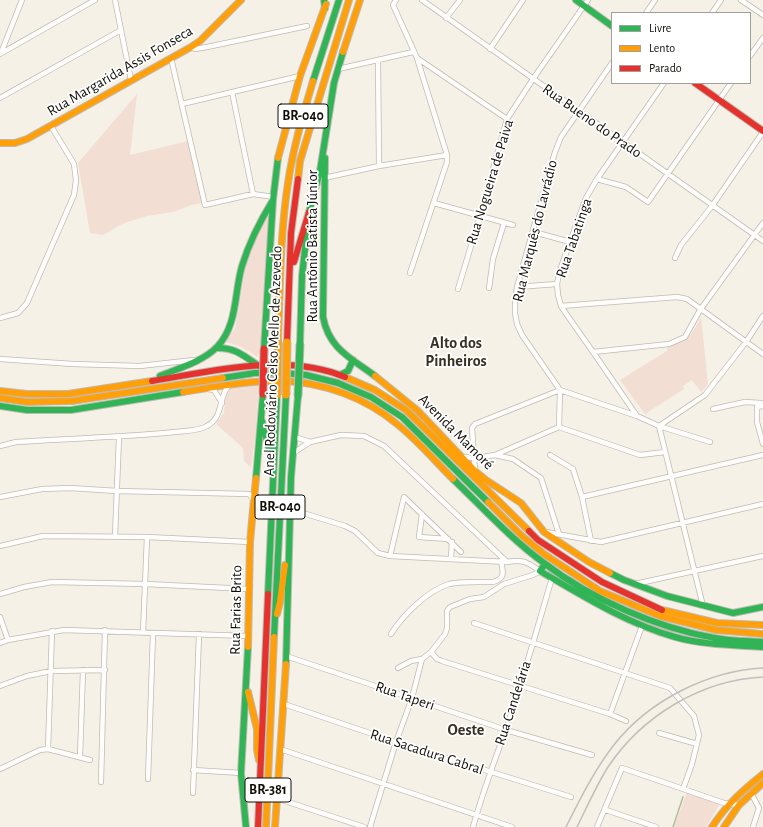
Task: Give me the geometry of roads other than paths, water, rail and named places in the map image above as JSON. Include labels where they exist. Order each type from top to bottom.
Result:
[{"type":"main road","name":"Rua Margarida Assis Fonseca","points":[[0,143],[21,141],[51,126],[191,47],[200,41],[241,0]]},
{"type":"main road","name":"Anel Rodoviário Celso Mello de Azevedo","points":[[263,394],[264,349],[274,198],[280,152],[300,76],[324,4],[328,0]]},
{"type":"main road","name":"Anel Rodoviário Celso Mello de Azevedo","points":[[258,827],[274,471],[278,342],[283,236],[287,193],[292,160],[307,101],[339,0]]},
{"type":"main road","name":"Anel Rodoviário Celso Mello de Azevedo","points":[[266,827],[274,619],[286,395],[291,233],[300,161],[349,0]]},
{"type":"main road","name":"Anel Rodoviário Celso Mello de Azevedo","points":[[275,827],[284,704],[288,554],[293,453],[298,396],[302,276],[309,212],[320,171],[334,84],[360,0]]},
{"type":"main road","points":[[576,0],[586,3],[611,25]]},
{"type":"main road","points":[[696,84],[763,131]]},
{"type":"main road","name":"Rua Antônio Batista Júnior","points":[[325,145],[323,317],[325,328],[330,339],[352,360]]},
{"type":"main road","points":[[147,382],[200,359],[216,348],[224,339],[231,325],[237,282],[247,249],[256,228],[274,198]]},
{"type":"main road","points":[[289,286],[294,258],[309,212]]},
{"type":"main road","points":[[216,348],[230,347],[236,349],[259,366]]},
{"type":"main road","points":[[340,375],[348,371],[352,360]]},
{"type":"main road","name":"Avenida Mamoré","points":[[352,360],[417,410],[475,471],[521,503],[544,532],[589,562],[634,584],[667,596],[703,606],[733,613],[763,606]]},
{"type":"main road","points":[[0,391],[27,394],[68,394],[223,369],[282,364],[306,366],[340,375],[375,390],[406,410],[538,540],[602,582],[662,610],[716,623],[763,625]]},
{"type":"main road","points":[[0,398],[27,402],[72,401],[255,373],[306,375],[338,383],[371,397],[402,417],[522,536],[544,554],[600,591],[660,616],[716,630],[763,634]]},
{"type":"main road","points":[[0,406],[27,410],[71,410],[229,385],[282,381],[307,383],[336,391],[368,404],[397,424],[518,542],[545,564],[597,597],[657,623],[715,638],[763,642]]},
{"type":"main road","name":"Rua Farias Brito","points":[[246,827],[242,773],[249,636],[250,542],[262,421],[263,394]]},
{"type":"main road","points":[[262,421],[274,471]]},
{"type":"main road","points":[[274,619],[280,606],[283,574],[288,554]]},
{"type":"main road","points":[[545,564],[540,571],[597,604],[642,626],[676,637],[715,644],[763,647]]},
{"type":"main road","points":[[246,682],[257,729],[257,750],[261,767]]},
{"type":"main road","points":[[712,827],[727,804],[763,774]]},
{"type":"main road","points":[[724,827],[739,805],[763,783]]},
{"type":"street","points":[[0,52],[22,0]]},
{"type":"street","points":[[0,52],[95,0]]},
{"type":"street","points":[[115,0],[131,80]]},
{"type":"street","points":[[396,0],[393,5],[417,58],[447,155],[447,162],[410,273]]},
{"type":"street","name":"Rua Bueno do Prado","points":[[422,0],[763,241]]},
{"type":"street","points":[[446,18],[460,0]]},
{"type":"street","points":[[490,49],[523,0]]},
{"type":"street","points":[[647,12],[655,0]]},
{"type":"street","points":[[713,12],[721,0]]},
{"type":"street","points":[[741,0],[763,15]]},
{"type":"street","name":"Rua Nogueira de Paiva","points":[[458,289],[507,119],[586,3]]},
{"type":"street","points":[[191,47],[195,49],[207,48],[307,26]]},
{"type":"street","points":[[0,98],[121,30]]},
{"type":"street","points":[[751,55],[763,38]]},
{"type":"street","points":[[338,68],[413,52]]},
{"type":"street","points":[[171,58],[205,205],[253,194],[274,198]]},
{"type":"street","points":[[417,58],[507,119]]},
{"type":"street","points":[[378,60],[379,166]]},
{"type":"street","name":"Rua Marquês do Lavrádio","points":[[560,390],[522,335],[517,324],[515,301],[555,152],[561,137],[611,64]]},
{"type":"street","points":[[182,104],[300,76]]},
{"type":"street","name":"Rua Tabatinga","points":[[637,416],[566,315],[561,306],[557,284],[586,198],[597,179],[663,84]]},
{"type":"street","points":[[597,179],[626,187],[648,202],[730,84]]},
{"type":"street","points":[[232,92],[253,194]]},
{"type":"street","points":[[0,318],[18,313],[27,304],[74,195],[76,180],[74,164],[51,126]]},
{"type":"street","points":[[675,258],[681,245],[712,206],[763,131]]},
{"type":"street","points":[[324,178],[379,166],[447,155]]},
{"type":"street","points":[[434,203],[513,225]]},
{"type":"street","points":[[489,288],[493,259],[504,223]]},
{"type":"street","points":[[593,352],[669,344],[685,336],[700,310],[763,223]]},
{"type":"street","points":[[534,232],[570,242]]},
{"type":"street","points":[[518,287],[557,284]]},
{"type":"street","points":[[561,306],[676,297],[687,300],[763,354]]},
{"type":"street","points":[[659,426],[705,395],[746,342],[763,316]]},
{"type":"street","points":[[0,359],[73,364],[140,366],[200,359]]},
{"type":"street","points":[[0,446],[16,442],[119,437],[206,427],[215,420],[220,411],[225,389],[229,385]]},
{"type":"street","points":[[208,388],[214,390],[222,402]]},
{"type":"street","points":[[559,427],[560,390]]},
{"type":"street","points":[[475,471],[472,428],[475,424],[560,390],[637,416],[659,426],[710,442]]},
{"type":"street","points":[[713,409],[745,402],[762,404]]},
{"type":"street","points":[[762,404],[757,407],[758,422],[763,444]]},
{"type":"street","points":[[659,426],[703,606]]},
{"type":"street","points":[[463,457],[475,458],[495,455],[559,427],[640,455],[665,452]]},
{"type":"street","points":[[293,453],[310,442],[341,435],[364,436],[376,441],[384,446],[507,562]]},
{"type":"street","points":[[115,536],[119,437]]},
{"type":"street","points":[[295,437],[310,442]]},
{"type":"street","points":[[495,455],[514,459],[541,478],[559,534]]},
{"type":"street","points":[[550,455],[573,469],[582,497],[591,541]]},
{"type":"street","points":[[582,497],[763,455]]},
{"type":"street","points":[[0,497],[42,489],[70,488],[117,491],[249,494],[254,501]]},
{"type":"street","points":[[390,556],[404,497],[462,552]]},
{"type":"street","points":[[544,532],[601,542],[763,504]]},
{"type":"street","points":[[290,512],[303,513],[345,526],[355,531],[378,553],[390,556],[507,562],[519,560],[540,571],[533,575],[504,584],[484,597],[450,607],[447,611],[447,628],[431,652],[422,659],[411,661],[398,668]]},
{"type":"street","points":[[422,514],[419,538],[450,541]]},
{"type":"street","points":[[0,546],[44,536],[115,536],[250,542]]},
{"type":"street","points":[[142,633],[147,537]]},
{"type":"street","points":[[450,541],[451,558]]},
{"type":"street","points":[[634,584],[763,556]]},
{"type":"street","points":[[391,634],[397,624],[428,594],[450,584],[493,582],[499,580],[503,573],[501,561]]},
{"type":"street","name":"Rua Candelária","points":[[473,827],[490,772],[506,730],[520,686],[552,578]]},
{"type":"street","points":[[0,594],[24,587],[52,582],[144,584],[250,589]]},
{"type":"street","points":[[0,617],[8,640]]},
{"type":"street","points":[[474,623],[670,688],[694,716],[699,735],[692,764],[683,789]]},
{"type":"street","points":[[610,714],[642,626]]},
{"type":"street","points":[[0,643],[52,631],[64,630],[105,630],[142,633],[249,636]]},
{"type":"street","points":[[101,782],[105,630]]},
{"type":"street","points":[[48,749],[52,631]]},
{"type":"street","points":[[148,779],[153,633]]},
{"type":"street","points":[[193,793],[198,634]]},
{"type":"street","points":[[431,652],[437,659],[610,714],[626,721]]},
{"type":"street","name":"Rua Taperi","points":[[286,656],[506,730],[592,755]]},
{"type":"street","points":[[370,827],[396,742],[412,698],[422,659]]},
{"type":"street","points":[[80,757],[83,670]]},
{"type":"street","points":[[0,686],[27,676],[51,671],[105,670]]},
{"type":"street","name":"Rua Sacadura Cabral","points":[[284,704],[396,742],[571,797]]},
{"type":"street","points":[[659,733],[697,744]]},
{"type":"street","points":[[0,769],[40,750],[48,749],[90,760]]},
{"type":"street","points":[[280,749],[512,827]]},
{"type":"street","points":[[598,827],[622,768],[727,804],[739,805]]},
{"type":"street","points":[[193,770],[242,773]]},
{"type":"street","points":[[751,793],[759,808],[753,827]]},
{"type":"street","points":[[276,798],[364,827]]},
{"type":"street","points":[[606,810],[656,827]]},
{"type":"waterway","points":[[673,827],[683,797]]},
{"type":"railway","points":[[566,827],[588,785],[606,756],[627,730],[643,715],[661,702],[700,682],[742,670],[763,668]]},
{"type":"railway","points":[[577,827],[608,767],[638,732],[656,717],[675,704],[696,693],[717,685],[763,677]]},
{"type":"district","name":"Alto dos Pinheiros","points":[[456,352]]},
{"type":"district","name":"Oeste","points":[[466,730]]}]
